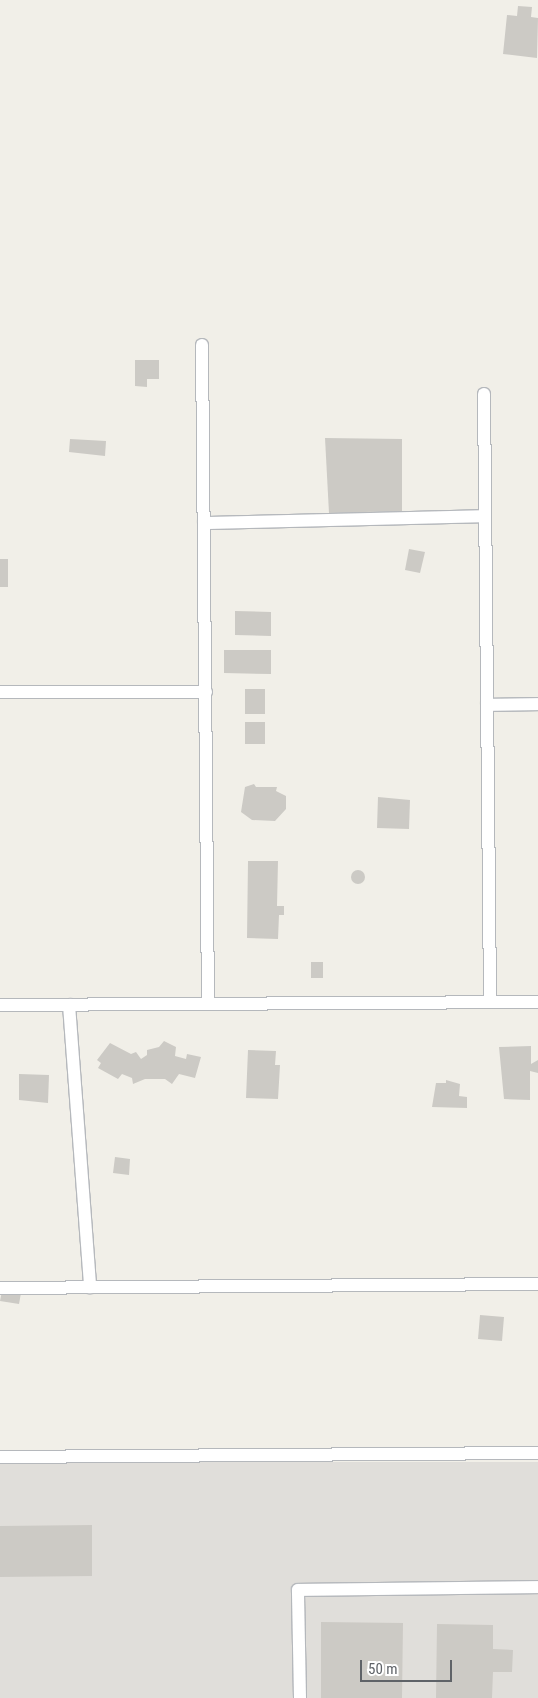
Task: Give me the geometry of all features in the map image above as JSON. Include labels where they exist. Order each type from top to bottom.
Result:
[{"type":"street","points":[[202,345],[208,1004]]},
{"type":"street","points":[[484,394],[490,1002]]},
{"type":"street","points":[[204,523],[486,516]]},
{"type":"street","points":[[0,692],[206,692]]},
{"type":"street","points":[[488,705],[538,704]]},
{"type":"street","points":[[0,1005],[538,1002]]},
{"type":"street","points":[[69,1005],[90,1288]]},
{"type":"street","points":[[0,1288],[538,1284]]},
{"type":"street","points":[[0,1457],[538,1453]]},
{"type":"street","points":[[300,1698],[298,1590],[538,1586]]},
{"type":"shaded area","points":[[0,1462],[538,1462],[538,1698],[0,1698]]},
{"type":"building","points":[[518,6],[532,7],[531,17],[538,18],[537,58],[503,54],[507,15],[517,16]]},
{"type":"building","points":[[135,360],[159,360],[159,379],[147,379],[147,387],[135,386]]},
{"type":"building","points":[[325,438],[402,439],[402,511],[329,513]]},
{"type":"building","points":[[70,439],[106,441],[105,456],[69,452]]},
{"type":"building","points":[[409,549],[425,552],[420,573],[405,570]]},
{"type":"building","points":[[0,559],[8,559],[8,587],[0,587]]},
{"type":"building","points":[[235,611],[271,612],[271,636],[235,635]]},
{"type":"building","points":[[224,650],[271,650],[271,674],[224,673]]},
{"type":"building","points":[[245,689],[265,689],[265,714],[245,714]]},
{"type":"building","points":[[245,722],[265,722],[265,744],[245,744]]},
{"type":"building","points":[[254,784],[256,787],[277,787],[276,791],[286,796],[286,809],[275,821],[252,820],[241,812],[245,787]]},
{"type":"building","points":[[378,797],[410,800],[409,829],[377,828]]},
{"type":"building","points":[[248,861],[278,861],[277,906],[284,906],[284,915],[279,915],[278,939],[247,938]]},
{"type":"building","points":[[358,870],[363,872],[365,877],[363,882],[358,884],[353,882],[351,877],[353,872]]},
{"type":"building","points":[[311,962],[323,962],[323,978],[311,978]]},
{"type":"building","points":[[164,1041],[176,1047],[175,1056],[186,1059],[187,1054],[201,1057],[195,1078],[179,1074],[172,1084],[165,1079],[145,1079],[133,1084],[132,1078],[122,1074],[118,1079],[98,1068],[101,1063],[97,1060],[110,1043],[131,1054],[136,1052],[141,1059],[147,1055],[147,1050],[159,1047]]},
{"type":"building","points":[[531,1046],[531,1064],[538,1060],[538,1073],[530,1071],[530,1100],[504,1099],[499,1047]]},
{"type":"building","points":[[248,1050],[276,1051],[275,1065],[280,1065],[278,1099],[246,1098]]},
{"type":"building","points":[[19,1074],[49,1075],[48,1103],[19,1100]]},
{"type":"building","points":[[446,1080],[460,1084],[459,1096],[467,1097],[467,1108],[432,1107],[436,1083],[446,1083]]},
{"type":"building","points":[[115,1157],[130,1159],[129,1175],[113,1173]]},
{"type":"building","points":[[2,1291],[21,1293],[19,1304],[0,1301]]},
{"type":"building","points":[[480,1315],[504,1317],[502,1341],[478,1339]]},
{"type":"building","points":[[92,1525],[92,1576],[0,1577],[0,1526]]},
{"type":"building","points":[[321,1622],[403,1623],[402,1698],[321,1698]]},
{"type":"building","points":[[437,1624],[493,1625],[493,1649],[513,1650],[512,1672],[493,1672],[492,1698],[436,1698]]}]
